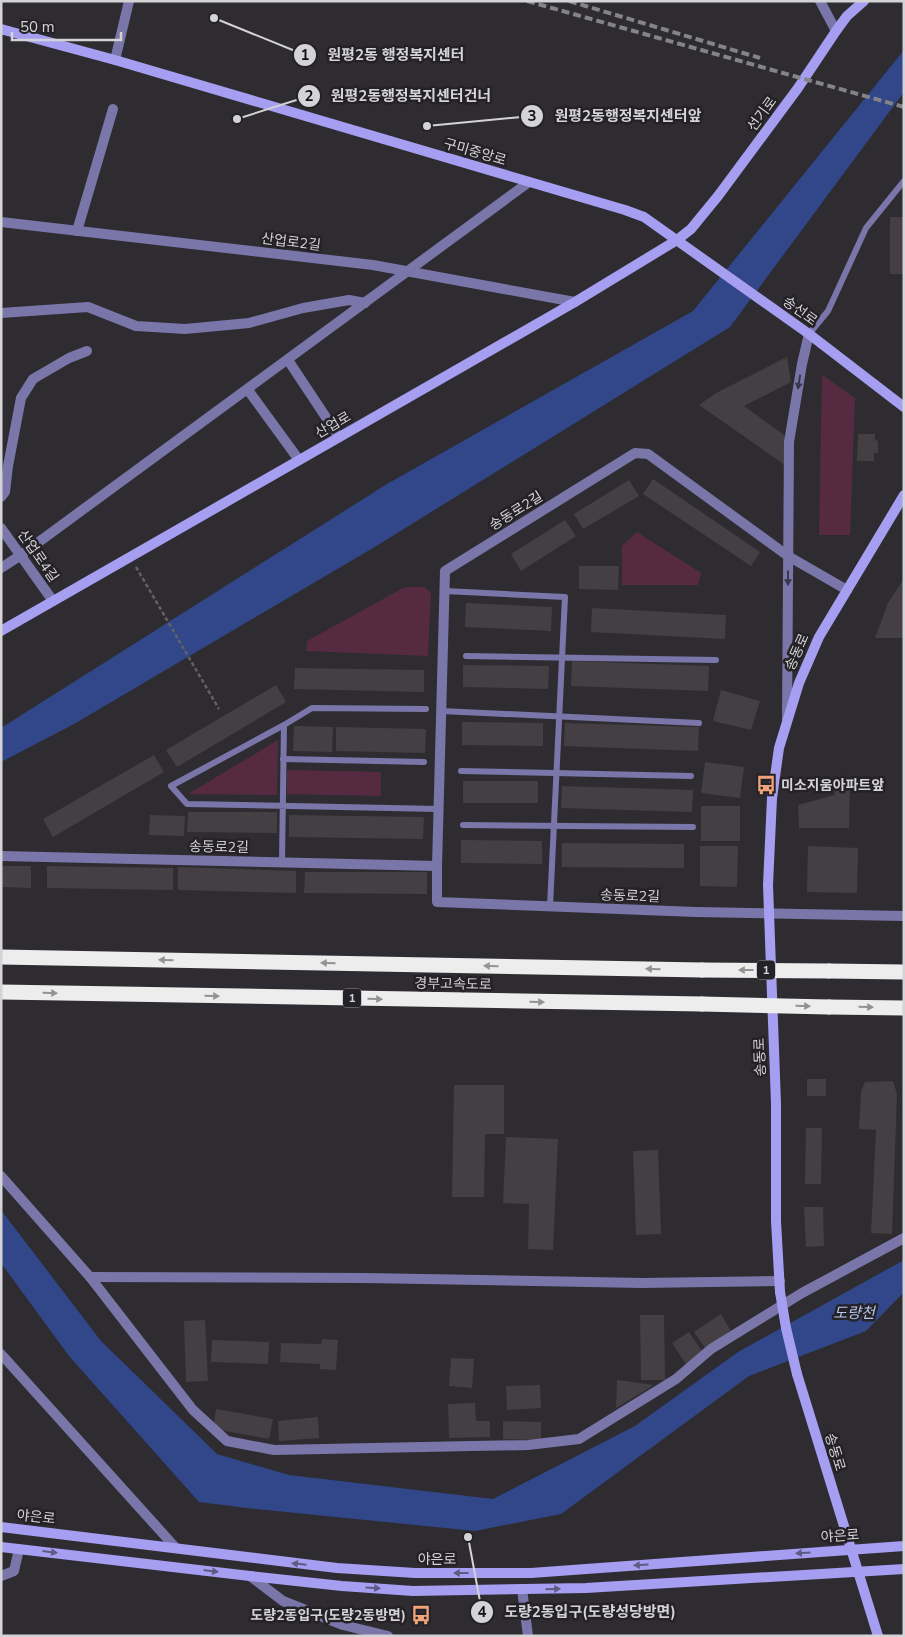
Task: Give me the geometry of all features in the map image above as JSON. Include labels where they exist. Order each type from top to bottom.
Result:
[{"type":"highway","name":"경부고속도로","points":[[1,957],[904,972]]},
{"type":"highway","name":"경부고속도로","points":[[1,992],[904,1008]]},
{"type":"street","points":[[115,60],[129,1]]},
{"type":"street","points":[[820,1],[836,31]]},
{"type":"street","name":"선기로","points":[[677,240],[691,228],[718,196],[798,88],[847,16],[864,1]]},
{"type":"street","name":"구미중앙로","points":[[1,28],[638,215],[677,240]]},
{"type":"street","points":[[76,231],[113,109]]},
{"type":"street","points":[[1,568],[21,556],[529,182]]},
{"type":"street","name":"산업로2길","points":[[1,222],[373,265],[575,302]]},
{"type":"street","name":"산업로","points":[[1,631],[575,302],[677,240]]},
{"type":"street","name":"송선로","points":[[677,240],[809,334],[904,407]]},
{"type":"street","points":[[1,312],[88,307],[136,326],[185,329],[250,323],[303,308],[349,300],[365,303]]},
{"type":"street","points":[[787,722],[789,442],[809,334]]},
{"type":"street","points":[[1,497],[5,492],[21,398],[33,379],[69,358],[87,351]]},
{"type":"street","points":[[288,360],[339,437]]},
{"type":"street","points":[[248,390],[299,460]]},
{"type":"street","name":"송동로2길","points":[[847,590],[788,556],[648,454],[635,453],[445,571],[437,866],[438,902],[768,914],[904,916]]},
{"type":"street","name":"송동로","points":[[878,1636],[797,1374],[780,1292],[776,1221],[776,1104],[768,914],[769,846],[772,798],[779,748],[799,683],[819,637],[904,495]]},
{"type":"street","name":"산업로4길","points":[[1,528],[53,601]]},
{"type":"street","name":"송동로2길","points":[[1,856],[437,866]]},
{"type":"street","points":[[1,1176],[90,1277],[193,1410],[227,1441],[274,1450],[528,1445],[579,1439],[676,1379],[720,1344],[802,1293],[904,1238]]},
{"type":"street","points":[[90,1277],[355,1278],[642,1283],[780,1281]]},
{"type":"street","points":[[1,1354],[175,1547]]},
{"type":"street","name":"야은로","points":[[1,1527],[175,1547],[242,1558],[337,1568],[425,1573],[531,1573],[904,1546]]},
{"type":"street","points":[[1,1546],[250,1576],[342,1586],[413,1591],[586,1588],[904,1569]]},
{"type":"street","points":[[1,1576],[14,1571],[18,1548]]},
{"type":"street","points":[[250,1576],[283,1602],[343,1625],[388,1636]]},
{"type":"street","points":[[522,1589],[528,1636]]},
{"type":"lane","points":[[809,334],[828,311],[866,228],[904,181]]},
{"type":"lane","points":[[444,591],[565,597],[550,906]]},
{"type":"lane","points":[[466,656],[716,660]]},
{"type":"lane","points":[[426,709],[312,708],[171,786],[187,804],[439,809]]},
{"type":"lane","points":[[441,711],[699,723]]},
{"type":"lane","points":[[282,862],[284,725]]},
{"type":"lane","points":[[283,759],[424,762]]},
{"type":"lane","points":[[461,770],[691,776]]},
{"type":"lane","points":[[463,825],[693,827]]},
{"type":"path","points":[[130,557],[219,709]]},
{"type":"shaded area","points":[[822,375],[855,398],[850,535],[819,535]]},
{"type":"shaded area","points":[[637,532],[701,573],[698,585],[622,585],[622,546]]},
{"type":"shaded area","points":[[405,587],[424,587],[431,593],[428,656],[306,651],[307,641]]},
{"type":"shaded area","points":[[278,740],[277,795],[188,794]]},
{"type":"shaded area","points":[[287,770],[381,772],[381,796],[287,794]]},
{"type":"water","points":[[904,50],[904,92],[730,327],[373,548],[74,724],[1,762],[1,728],[387,484],[693,311]]},
{"type":"water","name":"도량천","points":[[1,1210],[101,1341],[217,1454],[289,1475],[493,1499],[635,1426],[738,1352],[904,1260],[904,1292],[866,1331],[749,1376],[561,1514],[475,1531],[199,1502],[69,1356],[1,1263]]},
{"type":"building","points":[[890,217],[904,217],[904,274],[890,274]]},
{"type":"building","points":[[787,357],[791,382],[744,406],[788,438],[785,465],[699,405],[716,393]]},
{"type":"building","points":[[858,434],[875,434],[875,440],[878,441],[878,453],[874,453],[874,461],[857,461]]},
{"type":"building","points":[[653,479],[760,552],[751,566],[643,494]]},
{"type":"building","points":[[629,480],[639,496],[583,529],[574,514]]},
{"type":"building","points":[[565,520],[576,536],[521,571],[511,554]]},
{"type":"building","points":[[579,566],[619,566],[618,590],[579,589]]},
{"type":"building","points":[[904,578],[904,638],[875,638],[888,603]]},
{"type":"building","points":[[466,603],[552,607],[551,631],[465,627]]},
{"type":"building","points":[[592,608],[726,615],[725,639],[591,632]]},
{"type":"building","points":[[572,661],[709,666],[708,691],[571,686]]},
{"type":"building","points":[[463,665],[549,666],[548,689],[463,687]]},
{"type":"building","points":[[295,668],[424,670],[424,692],[294,689]]},
{"type":"building","points":[[276,685],[286,702],[177,767],[166,750]]},
{"type":"building","points":[[721,690],[760,701],[751,730],[713,721]]},
{"type":"building","points":[[462,722],[543,723],[543,746],[462,745]]},
{"type":"building","points":[[565,723],[699,727],[698,751],[564,746]]},
{"type":"building","points":[[294,726],[333,727],[332,752],[293,751]]},
{"type":"building","points":[[336,727],[426,729],[425,753],[336,751]]},
{"type":"building","points":[[154,755],[164,772],[53,837],[43,819]]},
{"type":"building","points":[[705,762],[744,767],[740,798],[701,793]]},
{"type":"building","points":[[463,781],[538,781],[538,803],[463,803]]},
{"type":"building","points":[[835,782],[850,782],[849,828],[799,828],[798,805],[835,795]]},
{"type":"building","points":[[562,786],[693,790],[692,812],[561,808]]},
{"type":"building","points":[[701,806],[740,806],[740,841],[701,841]]},
{"type":"building","points":[[188,812],[277,812],[277,833],[187,832]]},
{"type":"building","points":[[150,815],[185,816],[184,836],[149,835]]},
{"type":"building","points":[[289,815],[424,817],[423,839],[289,837]]},
{"type":"building","points":[[461,840],[542,841],[542,864],[461,863]]},
{"type":"building","points":[[562,843],[684,844],[684,868],[562,867]]},
{"type":"building","points":[[700,846],[738,846],[737,887],[700,886]]},
{"type":"building","points":[[808,846],[858,848],[857,893],[807,892]]},
{"type":"building","points":[[1,866],[31,866],[31,888],[1,887]]},
{"type":"building","points":[[47,866],[173,868],[173,890],[47,888]]},
{"type":"building","points":[[178,867],[296,871],[296,893],[178,890]]},
{"type":"building","points":[[305,872],[427,872],[427,894],[304,893]]},
{"type":"building","points":[[807,1079],[826,1079],[826,1096],[807,1096]]},
{"type":"building","points":[[893,1081],[897,1094],[892,1234],[871,1233],[876,1130],[859,1129],[861,1092],[865,1082]]},
{"type":"building","points":[[454,1085],[504,1085],[504,1134],[485,1134],[484,1197],[452,1197]]},
{"type":"building","points":[[806,1128],[822,1128],[821,1184],[805,1184]]},
{"type":"building","points":[[506,1137],[558,1139],[553,1250],[528,1249],[529,1204],[503,1203]]},
{"type":"building","points":[[658,1150],[661,1234],[636,1235],[633,1151]]},
{"type":"building","points":[[804,1207],[823,1207],[824,1246],[806,1247]]},
{"type":"building","points":[[721,1314],[731,1331],[705,1348],[694,1332]]},
{"type":"building","points":[[640,1315],[664,1315],[665,1380],[641,1380]]},
{"type":"building","points":[[205,1320],[208,1381],[186,1382],[184,1321]]},
{"type":"building","points":[[689,1332],[703,1353],[686,1364],[672,1343]]},
{"type":"building","points":[[322,1339],[338,1340],[336,1370],[320,1369],[320,1364],[280,1362],[281,1343],[321,1344]]},
{"type":"building","points":[[212,1340],[269,1342],[268,1364],[211,1362]]},
{"type":"building","points":[[451,1358],[474,1359],[472,1388],[449,1386]]},
{"type":"building","points":[[617,1380],[654,1385],[616,1408]]},
{"type":"building","points":[[540,1385],[541,1408],[507,1410],[506,1386]]},
{"type":"building","points":[[475,1403],[476,1421],[490,1421],[490,1437],[449,1438],[448,1404]]},
{"type":"building","points":[[216,1409],[273,1419],[269,1439],[220,1430],[214,1422]]},
{"type":"building","points":[[318,1417],[319,1438],[279,1441],[278,1421]]},
{"type":"building","points":[[503,1421],[541,1422],[541,1440],[503,1439]]},
{"type":"railway","points":[[527,1],[904,107]]},
{"type":"railway","points":[[569,1],[760,58]]},
{"type":"place","name":"원평2동 행정복지센터","points":[[214,18]]},
{"type":"place","name":"원평2동행정복지센터건너","points":[[237,119]]},
{"type":"place","name":"원평2동행정복지센터앞","points":[[427,126]]},
{"type":"place","name":"미소지움아파트앞","points":[[766,785]]},
{"type":"place","name":"도량2동입구(도량성당방면)","points":[[468,1537]]},
{"type":"place","name":"도량2동입구(도량2동방면)","points":[[421,1615]]}]
